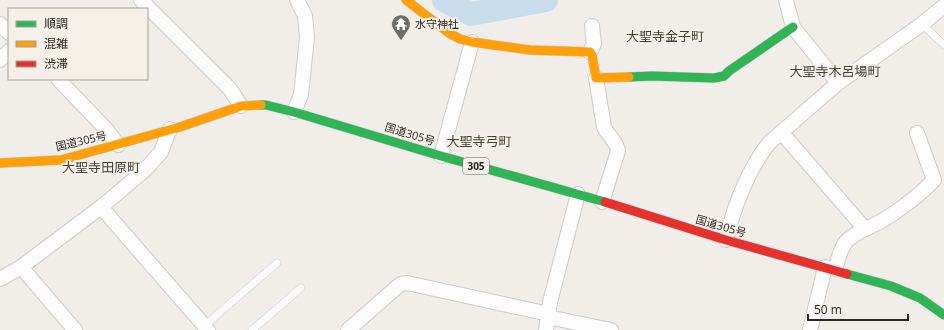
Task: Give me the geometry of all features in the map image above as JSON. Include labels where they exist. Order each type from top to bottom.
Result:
[{"type":"main road","points":[[406,0],[449,33],[460,39],[530,50],[590,52],[592,55],[596,78],[652,76],[714,78],[724,76],[793,27]]},
{"type":"main road","name":"国道305号","points":[[0,163],[61,160],[180,127],[241,106],[266,105],[578,194],[726,240],[891,286],[920,298],[944,315]]},
{"type":"street","points":[[141,0],[230,89],[241,106]]},
{"type":"street","points":[[294,112],[301,95],[307,36],[305,16],[297,0]]},
{"type":"street","points":[[786,0],[793,27],[838,83]]},
{"type":"street","points":[[726,240],[732,216],[752,170],[765,148],[781,132],[838,83],[922,24],[944,6]]},
{"type":"street","points":[[0,24],[8,32]]},
{"type":"street","points":[[590,52],[594,44],[592,26]]},
{"type":"street","points":[[441,156],[472,42]]},
{"type":"street","points":[[0,60],[8,52]]},
{"type":"street","points":[[596,78],[604,127],[606,133],[617,145],[618,151],[602,202]]},
{"type":"street","points":[[59,80],[106,129],[118,145]]},
{"type":"street","points":[[0,279],[21,267],[101,207],[145,170],[162,152],[170,129]]},
{"type":"street","points":[[781,132],[865,229]]},
{"type":"street","points":[[810,330],[830,268],[845,242],[851,236],[874,226],[926,188],[934,180],[917,133]]},
{"type":"street","points":[[548,320],[550,302],[578,194]]},
{"type":"street","points":[[101,207],[202,328]]},
{"type":"street","points":[[21,267],[75,330]]},
{"type":"street","points":[[348,330],[397,287],[401,284],[407,283],[548,320],[611,330]]},
{"type":"lane","points":[[922,24],[944,45]]},
{"type":"lane","points":[[202,328],[276,263]]},
{"type":"lane","points":[[252,330],[301,288]]},
{"type":"waterway","points":[[444,0],[471,14],[546,0]]},
{"type":"traffic: fast","points":[[629,77],[652,76],[714,78],[724,76],[793,27]]},
{"type":"traffic: fast","points":[[261,105],[294,112],[441,156],[605,202]]},
{"type":"traffic: fast","points":[[847,274],[891,286],[920,298],[944,315]]},
{"type":"traffic: slow","points":[[406,0],[449,33],[460,39],[530,50],[590,52],[592,55],[596,78],[629,77]]},
{"type":"traffic: slow","points":[[0,163],[61,160],[180,127],[241,106],[261,105]]},
{"type":"traffic: jam","points":[[605,202],[726,240],[847,274]]},
{"type":"place","name":"水守神社","points":[[401,41]]},
{"type":"district","name":"大聖寺金子町","points":[[665,36]]},
{"type":"district","name":"大聖寺木呂場町","points":[[835,71]]},
{"type":"district","name":"大聖寺弓町","points":[[479,141]]},
{"type":"district","name":"大聖寺田原町","points":[[101,167]]}]
